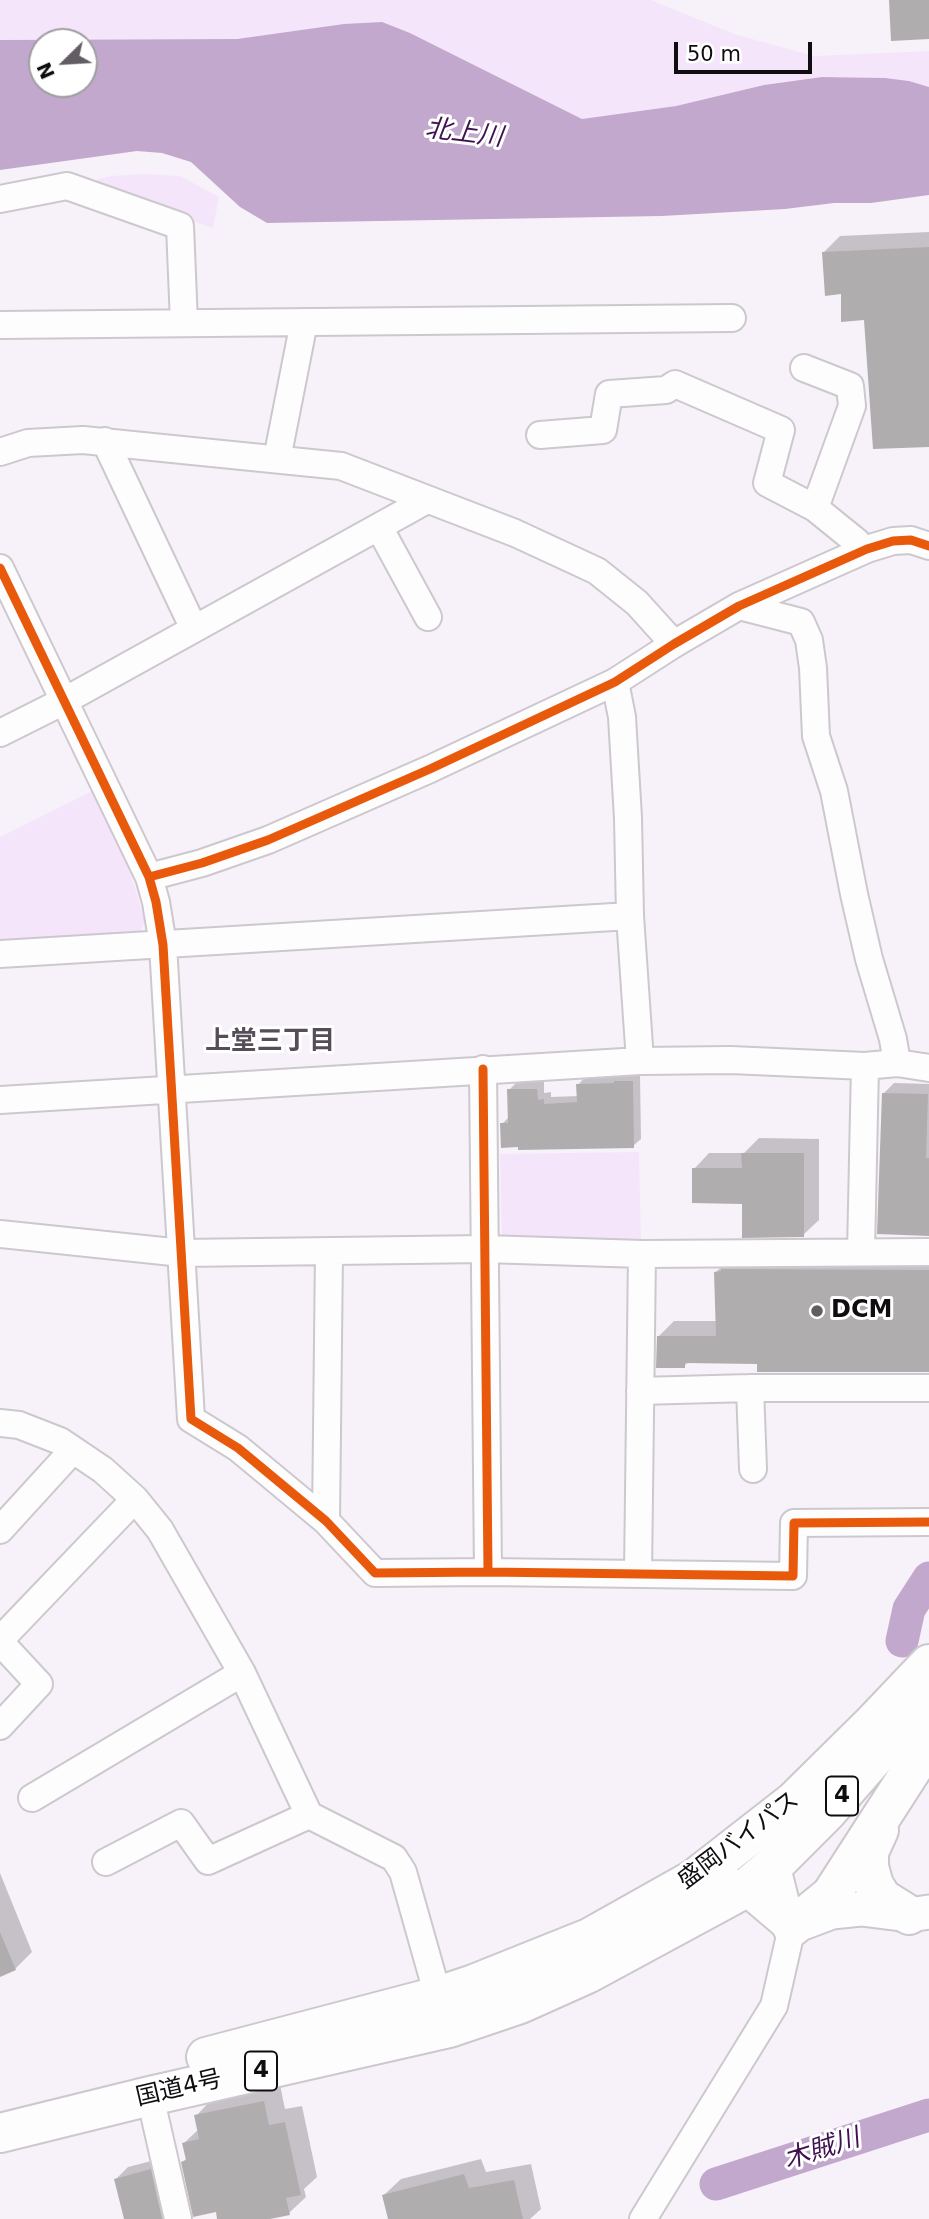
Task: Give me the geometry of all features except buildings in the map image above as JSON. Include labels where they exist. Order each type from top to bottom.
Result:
[{"type":"highway","name":"盛岡バイパス","points":[[474,1984],[589,1938],[694,1880],[794,1801],[929,1664]]},
{"type":"highway","name":"盛岡バイパス","points":[[520,2004],[587,1974],[746,1888],[776,1863],[835,1803],[929,1695]]},
{"type":"highway","points":[[792,1927],[831,1895],[929,1743]]},
{"type":"highway","points":[[892,1799],[869,1852],[869,1867],[874,1885],[882,1898],[919,1914]]},
{"type":"highway","name":"国道4号","points":[[0,2115],[474,1984]]},
{"type":"highway","name":"国道4号","points":[[0,2133],[449,2028],[520,2004]]},
{"type":"main road","points":[[694,1880],[746,1888],[792,1927],[832,1912],[861,1909],[919,1914]]},
{"type":"street","points":[[0,199],[67,187],[180,226],[184,323]]},
{"type":"street","points":[[0,325],[732,318]]},
{"type":"street","points":[[277,459],[304,322]]},
{"type":"street","points":[[804,368],[850,386],[852,406],[815,508]]},
{"type":"street","points":[[540,435],[603,430],[609,394],[666,390],[675,384],[781,430],[767,483],[815,508],[857,542],[862,551]]},
{"type":"street","points":[[0,452],[28,443],[83,440],[341,466],[515,533],[597,571],[637,603],[674,644]]},
{"type":"street","points":[[105,441],[194,629]]},
{"type":"street","points":[[0,733],[64,701],[427,500]]},
{"type":"street","points":[[379,527],[428,617]]},
{"type":"street","points":[[149,877],[202,863],[268,840],[430,769],[615,682],[739,606],[862,551],[893,541],[911,541],[929,546]]},
{"type":"street","points":[[0,568],[149,877],[163,945],[191,1419],[238,1448],[326,1521],[375,1573],[793,1576],[794,1523],[929,1522]]},
{"type":"street","points":[[739,606],[801,622],[809,640],[816,736],[834,791],[863,933],[893,1039],[897,1063]]},
{"type":"street","points":[[615,682],[622,717],[630,916],[640,1061]]},
{"type":"street","points":[[0,954],[630,916]]},
{"type":"street","points":[[0,1100],[640,1061],[732,1060],[865,1066],[897,1063],[929,1068]]},
{"type":"street","points":[[861,1252],[865,1066]]},
{"type":"street","points":[[483,1069],[488,1572]]},
{"type":"street","points":[[0,1234],[182,1253],[485,1249],[642,1254],[929,1252]]},
{"type":"street","points":[[326,1521],[329,1252]]},
{"type":"street","points":[[638,1574],[642,1254]]},
{"type":"street","points":[[750,1388],[753,1469]]},
{"type":"street","points":[[640,1391],[929,1388]]},
{"type":"street","points":[[0,1423],[19,1426],[60,1441],[74,1450],[103,1470],[135,1499],[160,1530],[243,1673],[309,1815],[394,1858],[403,1872],[438,1996]]},
{"type":"street","points":[[0,1530],[74,1450]]},
{"type":"street","points":[[0,1726],[39,1684],[0,1641],[135,1499]]},
{"type":"street","points":[[32,1798],[243,1673]]},
{"type":"street","points":[[643,2219],[774,2006],[792,1927],[776,1863],[782,1829],[794,1801]]},
{"type":"street","points":[[106,1862],[181,1824],[208,1861],[309,1815]]},
{"type":"street","points":[[150,2096],[178,2219]]},
{"type":"shaded area","points":[[0,0],[651,0],[734,34],[814,56],[929,51],[929,87],[885,78],[822,77],[764,85],[676,106],[582,119],[410,33],[344,24],[237,39],[98,40],[98,28],[28,28],[28,40],[0,40]]},
{"type":"shaded area","points":[[111,176],[180,176],[219,197],[213,228],[82,184]]},
{"type":"shaded area","points":[[92,791],[128,865],[145,921],[139,934],[0,942],[0,837]]},
{"type":"shaded area","points":[[639,1152],[641,1245],[502,1237],[500,1154]]},
{"type":"water","name":"北上川","points":[[382,22],[410,33],[582,119],[676,106],[764,85],[822,77],[909,81],[929,87],[929,195],[871,203],[834,203],[785,209],[662,216],[267,223],[240,207],[191,162],[162,153],[137,151],[0,170],[0,40],[28,40],[28,98],[98,98],[98,40],[237,39],[344,24]]},
{"type":"waterway","name":"木賊川","points":[[902,1641],[909,1609],[929,1578]]},
{"type":"waterway","name":"木賊川","points":[[716,2184],[929,2115]]},
{"type":"cycle path","points":[[149,877],[202,863],[268,840],[430,769],[615,682],[739,606],[867,549],[893,541],[911,540],[929,546]]},
{"type":"cycle path","points":[[0,568],[149,877],[156,902],[163,945],[191,1419],[238,1448],[326,1521],[375,1573],[488,1572]]},
{"type":"cycle path","points":[[483,1069],[488,1572],[793,1576],[794,1523],[929,1522]]},
{"type":"place","name":"DCM","points":[[817,1311]]},
{"type":"district","name":"上堂三丁目","points":[[270,1042]]}]
